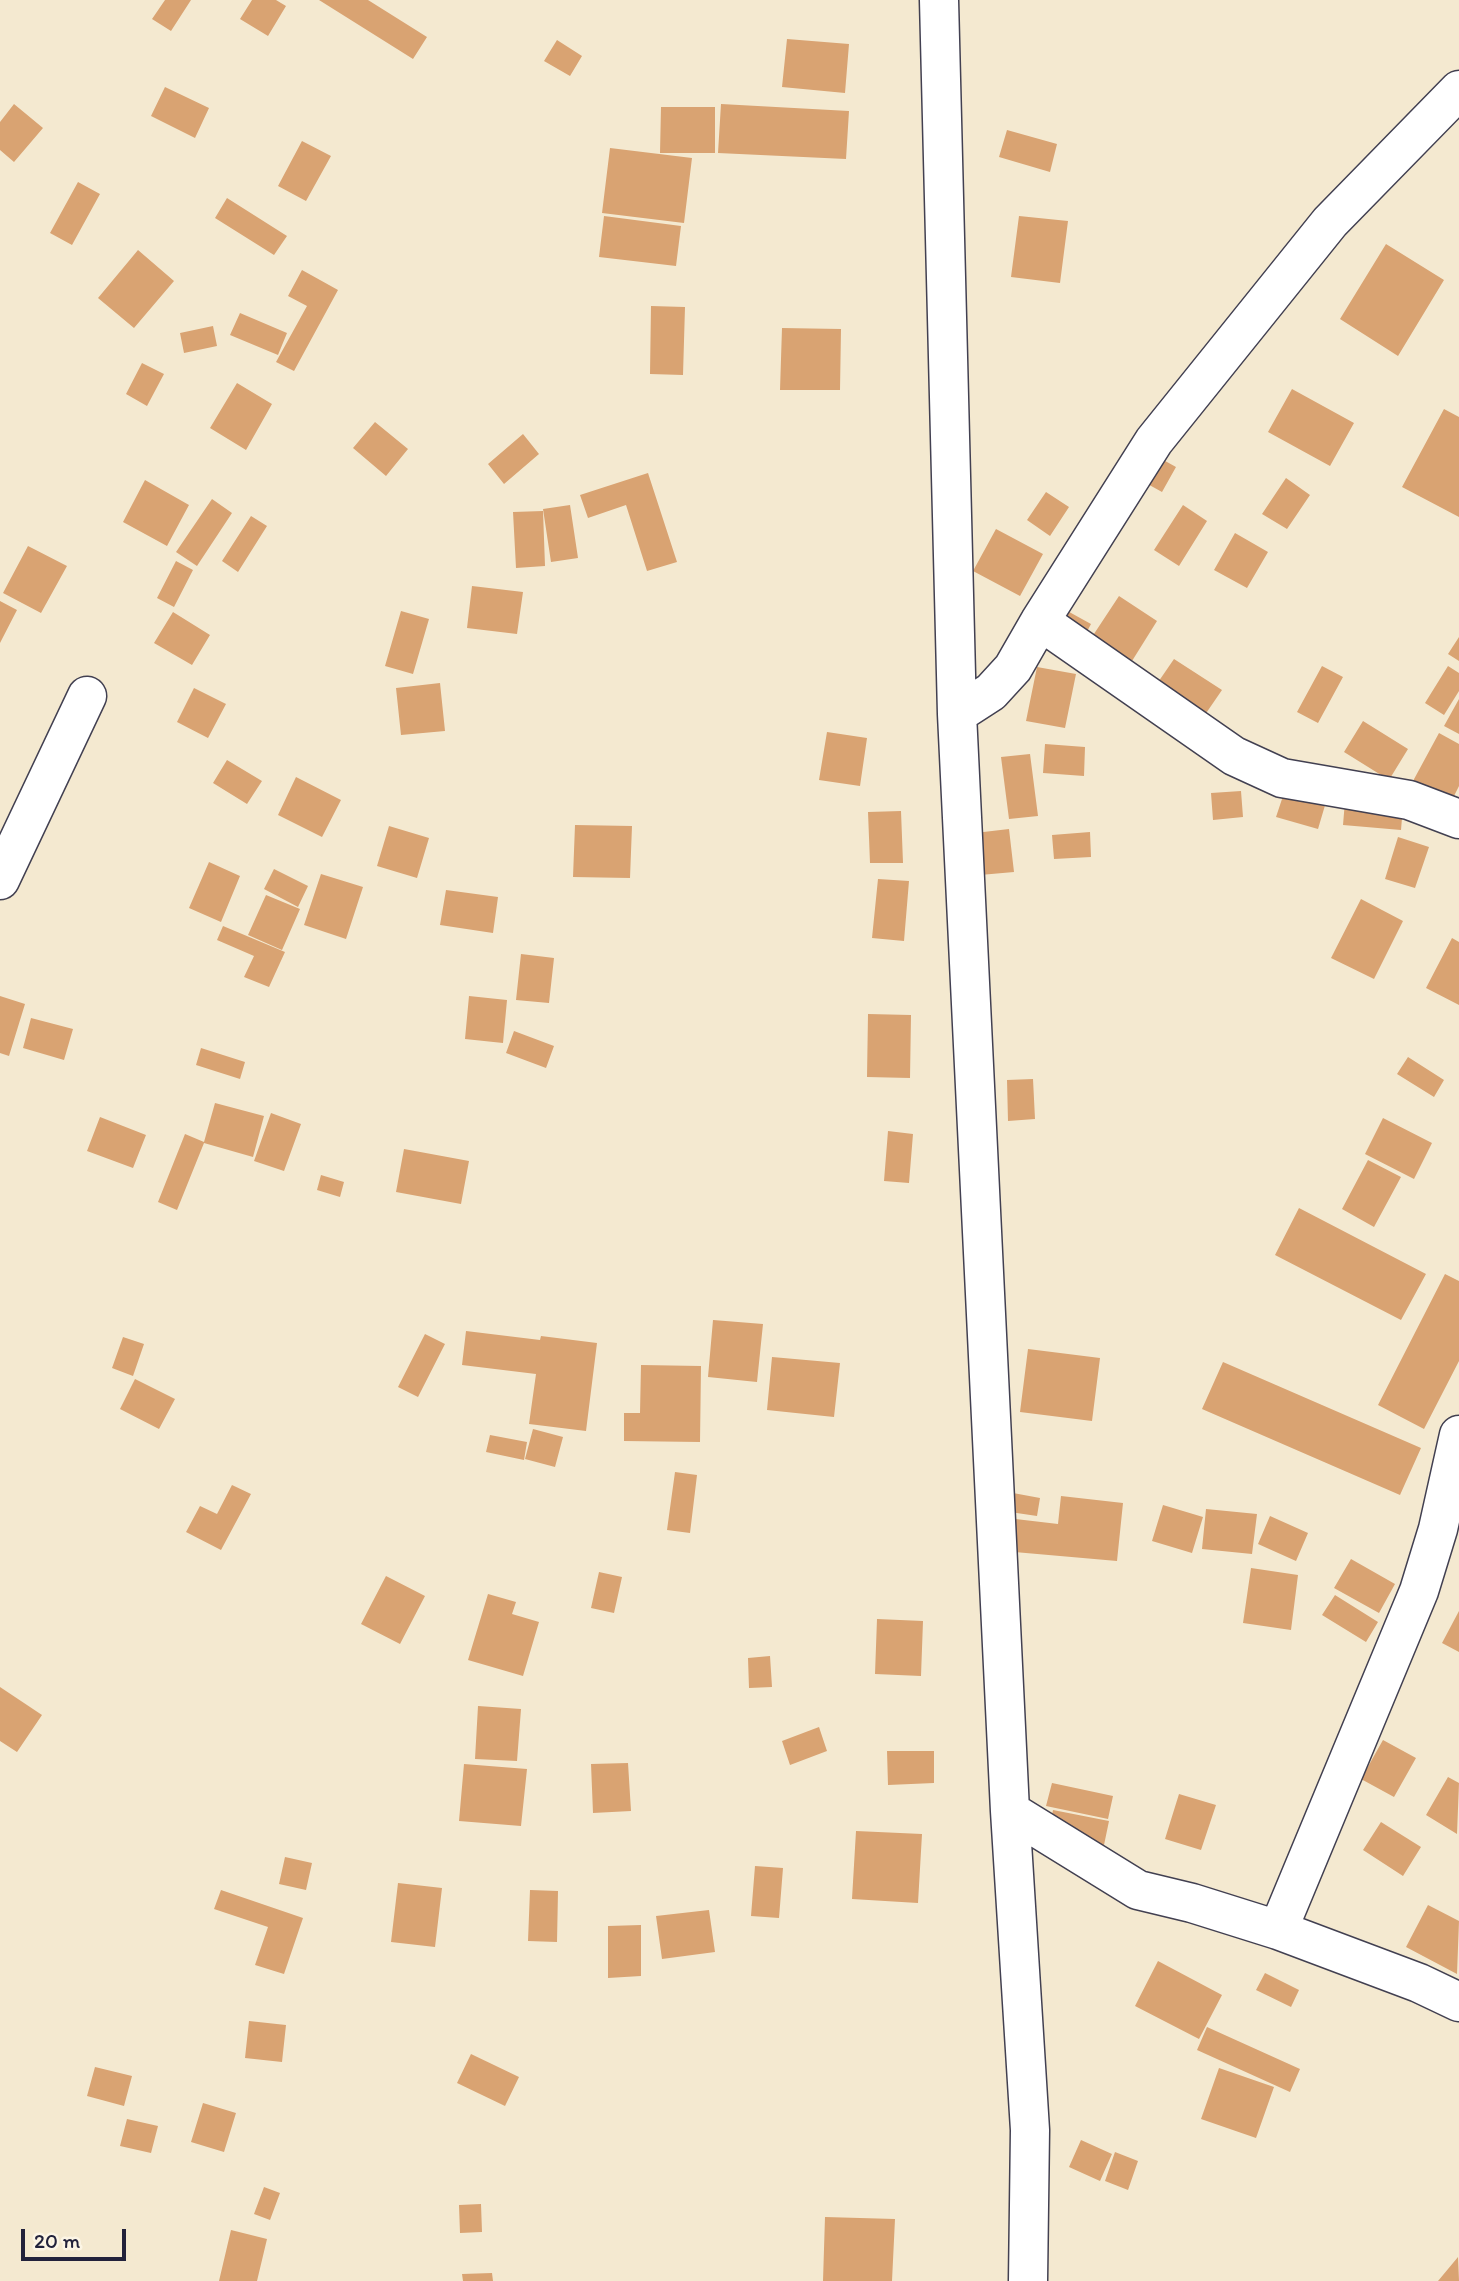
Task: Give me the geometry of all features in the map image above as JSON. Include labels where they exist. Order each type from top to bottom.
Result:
[{"type":"street","points":[[939,0],[957,714],[1010,1811],[1030,2130],[1028,2281]]},
{"type":"street","points":[[957,714],[991,692],[1013,668],[1154,441],[1330,222],[1459,90]]},
{"type":"street","points":[[1040,621],[1234,757],[1282,778],[1409,800],[1459,819]]},
{"type":"street","points":[[0,880],[87,696]]},
{"type":"street","points":[[1278,1930],[1419,1591],[1438,1529],[1459,1435]]},
{"type":"street","points":[[1010,1811],[1138,1890],[1192,1903],[1278,1930],[1419,1983],[1459,2002]]},
{"type":"building","points":[[165,0],[191,0],[171,31],[152,19]]},
{"type":"building","points":[[252,0],[276,0],[286,6],[268,36],[240,19]]},
{"type":"building","points":[[319,0],[368,0],[427,37],[413,59]]},
{"type":"building","points":[[787,39],[849,44],[845,93],[782,87]]},
{"type":"building","points":[[557,40],[582,56],[570,76],[544,61]]},
{"type":"building","points":[[165,87],[209,108],[195,138],[151,116]]},
{"type":"building","points":[[14,104],[43,128],[14,162],[0,150],[0,122]]},
{"type":"building","points":[[721,104],[849,111],[846,159],[718,153]]},
{"type":"building","points":[[661,107],[715,107],[715,153],[660,153]]},
{"type":"building","points":[[1007,130],[1057,144],[1050,172],[999,157]]},
{"type":"building","points":[[302,141],[331,156],[306,201],[278,186]]},
{"type":"building","points":[[610,148],[692,158],[684,223],[602,213]]},
{"type":"building","points":[[78,182],[100,194],[72,245],[50,233]]},
{"type":"building","points":[[227,198],[287,236],[274,255],[215,218]]},
{"type":"building","points":[[604,216],[681,226],[676,266],[599,257]]},
{"type":"building","points":[[1019,216],[1068,221],[1060,283],[1011,277]]},
{"type":"building","points":[[1386,244],[1444,280],[1398,356],[1340,319]]},
{"type":"building","points":[[138,250],[174,281],[134,328],[98,298]]},
{"type":"building","points":[[302,270],[338,290],[294,371],[276,362],[307,306],[288,296]]},
{"type":"building","points":[[651,306],[685,307],[683,375],[650,374]]},
{"type":"building","points":[[240,313],[287,333],[278,355],[230,335]]},
{"type":"building","points":[[213,326],[217,346],[184,353],[180,333]]},
{"type":"building","points":[[782,328],[841,329],[840,390],[780,390]]},
{"type":"building","points":[[142,363],[164,374],[147,406],[126,394]]},
{"type":"building","points":[[237,383],[272,404],[246,450],[210,428]]},
{"type":"building","points":[[1292,389],[1354,423],[1330,466],[1268,432]]},
{"type":"building","points":[[1444,409],[1459,417],[1459,517],[1402,487]]},
{"type":"building","points":[[375,422],[408,449],[386,476],[353,448]]},
{"type":"building","points":[[523,434],[539,454],[504,484],[488,464]]},
{"type":"building","points":[[1158,457],[1176,467],[1162,492],[1144,482]]},
{"type":"building","points":[[648,473],[677,562],[647,571],[626,505],[588,518],[580,495]]},
{"type":"building","points":[[1286,478],[1310,495],[1287,529],[1262,514]]},
{"type":"building","points":[[145,480],[189,505],[167,546],[123,522]]},
{"type":"building","points":[[1046,492],[1069,507],[1050,536],[1027,520]]},
{"type":"building","points":[[212,499],[232,513],[197,566],[176,552]]},
{"type":"building","points":[[570,505],[578,558],[551,562],[543,509]]},
{"type":"building","points":[[1183,505],[1207,521],[1179,566],[1154,550]]},
{"type":"building","points":[[543,511],[545,566],[516,568],[513,512]]},
{"type":"building","points":[[251,516],[267,526],[238,572],[222,561]]},
{"type":"building","points":[[996,529],[1043,554],[1020,596],[973,571]]},
{"type":"building","points":[[1235,533],[1268,552],[1247,588],[1214,570]]},
{"type":"building","points":[[28,546],[67,566],[41,613],[3,593]]},
{"type":"building","points":[[176,561],[193,570],[174,607],[157,598]]},
{"type":"building","points":[[472,586],[523,592],[517,634],[467,628]]},
{"type":"building","points":[[1119,596],[1157,621],[1127,669],[1088,643]]},
{"type":"building","points":[[0,601],[17,610],[0,643]]},
{"type":"building","points":[[1062,608],[1091,624],[1082,641],[1052,625]]},
{"type":"building","points":[[401,611],[429,619],[413,674],[385,666]]},
{"type":"building","points":[[173,612],[210,635],[192,665],[154,643]]},
{"type":"building","points":[[1459,637],[1459,661],[1448,654]]},
{"type":"building","points":[[1174,659],[1222,690],[1200,722],[1152,691]]},
{"type":"building","points":[[1322,666],[1343,677],[1318,723],[1297,712]]},
{"type":"building","points":[[1448,666],[1459,673],[1459,691],[1444,715],[1425,703]]},
{"type":"building","points":[[1037,667],[1076,674],[1065,728],[1026,721]]},
{"type":"building","points":[[440,683],[445,731],[401,735],[396,688]]},
{"type":"building","points":[[194,688],[226,704],[208,738],[177,722]]},
{"type":"building","points":[[1459,699],[1459,734],[1444,726]]},
{"type":"building","points":[[1363,721],[1408,749],[1389,780],[1344,752]]},
{"type":"building","points":[[827,732],[867,738],[860,786],[819,780]]},
{"type":"building","points":[[1439,733],[1459,744],[1459,786],[1451,802],[1413,781]]},
{"type":"building","points":[[1045,744],[1085,747],[1084,776],[1043,773]]},
{"type":"building","points":[[1030,754],[1038,816],[1009,819],[1001,757]]},
{"type":"building","points":[[227,760],[262,781],[247,804],[213,783]]},
{"type":"building","points":[[296,777],[341,800],[322,837],[278,815]]},
{"type":"building","points":[[1285,790],[1326,802],[1318,829],[1276,817]]},
{"type":"building","points":[[1241,791],[1243,817],[1213,820],[1211,793]]},
{"type":"building","points":[[1345,801],[1403,806],[1401,830],[1343,825]]},
{"type":"building","points":[[901,811],[903,863],[870,863],[868,812]]},
{"type":"building","points":[[575,825],[632,826],[630,878],[573,877]]},
{"type":"building","points":[[389,826],[429,838],[417,878],[377,866]]},
{"type":"building","points":[[1009,829],[1014,872],[980,875],[975,833]]},
{"type":"building","points":[[1090,832],[1091,857],[1054,859],[1052,835]]},
{"type":"building","points":[[1398,837],[1429,847],[1415,888],[1385,879]]},
{"type":"building","points":[[209,862],[240,876],[221,922],[189,908]]},
{"type":"building","points":[[274,869],[308,886],[298,907],[264,889]]},
{"type":"building","points":[[321,874],[363,887],[346,939],[304,925]]},
{"type":"building","points":[[878,879],[909,881],[904,941],[872,938]]},
{"type":"building","points":[[446,890],[498,897],[493,933],[440,925]]},
{"type":"building","points":[[266,895],[300,909],[282,950],[248,935]]},
{"type":"building","points":[[1361,899],[1403,921],[1374,979],[1331,958]]},
{"type":"building","points":[[223,926],[285,952],[269,987],[244,977],[254,956],[217,940]]},
{"type":"building","points":[[1452,938],[1459,942],[1459,1005],[1426,988]]},
{"type":"building","points":[[521,954],[554,958],[549,1003],[516,1000]]},
{"type":"building","points":[[0,996],[25,1004],[9,1056],[0,1053]]},
{"type":"building","points":[[469,996],[507,1000],[503,1043],[465,1039]]},
{"type":"building","points":[[868,1014],[911,1015],[910,1078],[867,1077]]},
{"type":"building","points":[[31,1018],[73,1029],[64,1060],[23,1048]]},
{"type":"building","points":[[514,1031],[554,1046],[546,1068],[506,1053]]},
{"type":"building","points":[[201,1048],[245,1062],[240,1079],[196,1065]]},
{"type":"building","points":[[1408,1057],[1444,1080],[1434,1097],[1397,1074]]},
{"type":"building","points":[[1033,1079],[1035,1119],[1008,1121],[1007,1080]]},
{"type":"building","points":[[215,1103],[264,1116],[253,1157],[204,1143],[177,1210],[158,1202],[185,1134],[204,1142]]},
{"type":"building","points":[[271,1113],[301,1124],[284,1171],[254,1161]]},
{"type":"building","points":[[100,1117],[146,1135],[133,1168],[87,1151]]},
{"type":"building","points":[[1383,1118],[1432,1143],[1414,1179],[1365,1154]]},
{"type":"building","points":[[888,1131],[913,1134],[909,1183],[884,1181]]},
{"type":"building","points":[[404,1149],[469,1161],[461,1204],[396,1192]]},
{"type":"building","points":[[1368,1160],[1401,1177],[1374,1227],[1342,1209]]},
{"type":"building","points":[[321,1175],[344,1182],[340,1197],[317,1190]]},
{"type":"building","points":[[1299,1208],[1426,1274],[1401,1320],[1275,1255]]},
{"type":"building","points":[[1445,1274],[1459,1281],[1459,1361],[1424,1429],[1378,1405]]},
{"type":"building","points":[[713,1320],[763,1324],[757,1382],[708,1377]]},
{"type":"building","points":[[466,1331],[540,1340],[541,1336],[597,1343],[586,1431],[529,1424],[536,1374],[462,1365]]},
{"type":"building","points":[[425,1334],[445,1344],[418,1397],[398,1387]]},
{"type":"building","points":[[123,1337],[144,1344],[133,1376],[112,1368]]},
{"type":"building","points":[[1028,1349],[1100,1358],[1092,1421],[1020,1412]]},
{"type":"building","points":[[772,1357],[840,1363],[834,1417],[767,1410]]},
{"type":"building","points":[[1223,1362],[1421,1448],[1400,1495],[1202,1409]]},
{"type":"building","points":[[641,1365],[701,1366],[700,1442],[624,1441],[624,1413],[640,1413]]},
{"type":"building","points":[[135,1379],[175,1399],[159,1429],[120,1409]]},
{"type":"building","points":[[533,1429],[563,1437],[555,1467],[525,1459]]},
{"type":"building","points":[[490,1435],[527,1442],[524,1460],[486,1452]]},
{"type":"building","points":[[675,1472],[697,1475],[690,1533],[667,1530]]},
{"type":"building","points":[[232,1485],[251,1494],[221,1550],[186,1532],[200,1506],[217,1514]]},
{"type":"building","points":[[1013,1493],[1040,1498],[1037,1516],[1010,1512]]},
{"type":"building","points":[[1061,1496],[1123,1503],[1117,1561],[1003,1551],[1007,1518],[1058,1524]]},
{"type":"building","points":[[1163,1505],[1203,1517],[1192,1553],[1152,1541]]},
{"type":"building","points":[[1206,1509],[1257,1514],[1252,1554],[1202,1549]]},
{"type":"building","points":[[1270,1516],[1308,1533],[1296,1561],[1258,1544]]},
{"type":"building","points":[[1351,1559],[1395,1584],[1379,1613],[1334,1588]]},
{"type":"building","points":[[1251,1568],[1298,1575],[1291,1630],[1243,1623]]},
{"type":"building","points":[[599,1572],[622,1577],[614,1613],[591,1608]]},
{"type":"building","points":[[386,1576],[425,1596],[400,1644],[361,1624]]},
{"type":"building","points":[[488,1594],[516,1602],[512,1614],[539,1622],[523,1676],[468,1660]]},
{"type":"building","points":[[1335,1595],[1378,1622],[1366,1642],[1322,1615]]},
{"type":"building","points":[[1459,1611],[1459,1652],[1442,1643]]},
{"type":"building","points":[[877,1619],[923,1621],[921,1676],[875,1674]]},
{"type":"building","points":[[770,1656],[772,1687],[749,1688],[748,1658]]},
{"type":"building","points":[[0,1687],[42,1715],[17,1752],[0,1741]]},
{"type":"building","points":[[478,1706],[521,1709],[517,1761],[475,1759]]},
{"type":"building","points":[[819,1727],[827,1751],[790,1765],[782,1741]]},
{"type":"building","points":[[1383,1740],[1416,1758],[1394,1797],[1361,1779]]},
{"type":"building","points":[[887,1751],[934,1751],[934,1783],[888,1785]]},
{"type":"building","points":[[628,1763],[631,1811],[593,1813],[591,1764]]},
{"type":"building","points":[[464,1764],[527,1769],[521,1826],[459,1821]]},
{"type":"building","points":[[1448,1777],[1459,1783],[1457,1834],[1426,1815]]},
{"type":"building","points":[[1052,1783],[1113,1796],[1108,1819],[1046,1806]]},
{"type":"building","points":[[1179,1794],[1216,1805],[1201,1850],[1165,1839]]},
{"type":"building","points":[[1053,1810],[1109,1821],[1104,1845],[1048,1835]]},
{"type":"building","points":[[1381,1822],[1421,1847],[1403,1876],[1363,1850]]},
{"type":"building","points":[[856,1831],[922,1834],[918,1903],[852,1899]]},
{"type":"building","points":[[285,1857],[312,1863],[306,1890],[279,1884]]},
{"type":"building","points":[[755,1866],[783,1868],[779,1918],[751,1916]]},
{"type":"building","points":[[398,1883],[442,1888],[435,1947],[391,1942]]},
{"type":"building","points":[[221,1890],[303,1918],[284,1974],[255,1965],[268,1927],[214,1909]]},
{"type":"building","points":[[530,1890],[558,1891],[557,1942],[528,1941]]},
{"type":"building","points":[[1428,1905],[1459,1921],[1457,1974],[1406,1947]]},
{"type":"building","points":[[709,1910],[715,1952],[662,1959],[656,1916]]},
{"type":"building","points":[[641,1925],[641,1976],[608,1978],[608,1926]]},
{"type":"building","points":[[1158,1961],[1222,1995],[1199,2039],[1135,2006]]},
{"type":"building","points":[[1265,1973],[1299,1990],[1291,2007],[1256,1990]]},
{"type":"building","points":[[249,2021],[286,2025],[282,2062],[245,2058]]},
{"type":"building","points":[[1207,2027],[1300,2069],[1290,2092],[1197,2050]]},
{"type":"building","points":[[471,2054],[519,2077],[505,2106],[457,2083]]},
{"type":"building","points":[[95,2067],[132,2076],[124,2106],[87,2096]]},
{"type":"building","points":[[1219,2068],[1274,2087],[1256,2138],[1201,2119]]},
{"type":"building","points":[[203,2103],[236,2113],[224,2152],[191,2142]]},
{"type":"building","points":[[127,2119],[158,2126],[151,2153],[120,2146]]},
{"type":"building","points":[[1081,2140],[1112,2154],[1100,2181],[1069,2167]]},
{"type":"building","points":[[1115,2152],[1138,2161],[1128,2190],[1105,2181]]},
{"type":"building","points":[[264,2187],[280,2193],[270,2220],[254,2214]]},
{"type":"building","points":[[481,2204],[482,2232],[460,2233],[459,2205]]},
{"type":"building","points":[[825,2217],[895,2219],[892,2281],[823,2281]]},
{"type":"building","points":[[231,2230],[267,2239],[257,2281],[219,2281]]},
{"type":"building","points":[[1458,2257],[1459,2281],[1438,2281]]},
{"type":"building","points":[[492,2273],[493,2281],[463,2281],[462,2274]]}]
